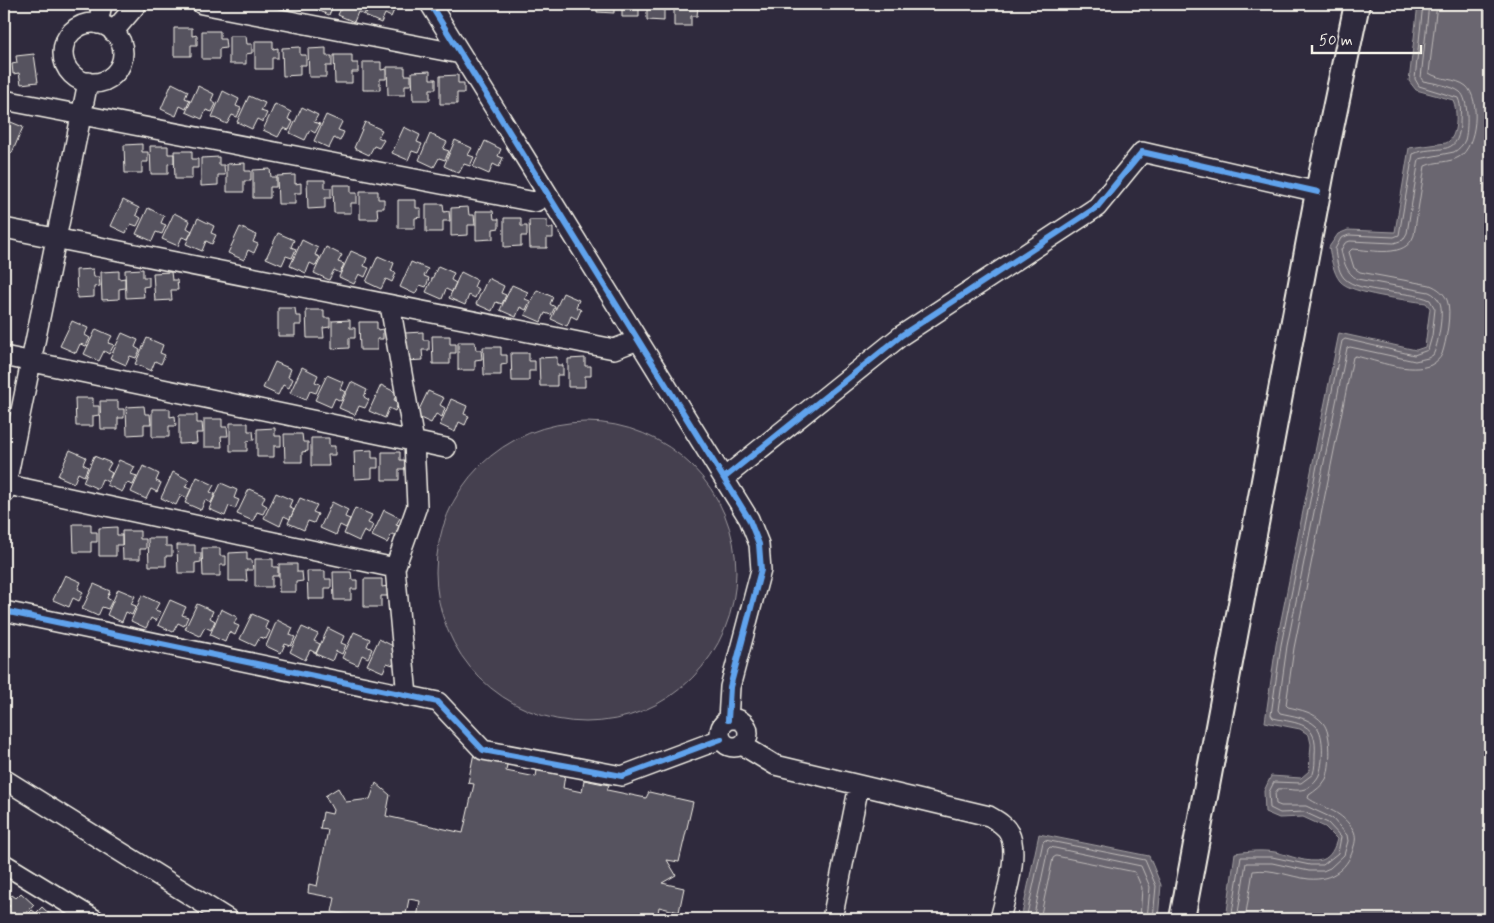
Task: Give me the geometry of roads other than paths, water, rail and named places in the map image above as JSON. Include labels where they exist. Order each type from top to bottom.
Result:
[{"type":"main road","points":[[1182,919],[1318,192],[1357,4]]},
{"type":"street","points":[[102,4],[106,28]]},
{"type":"street","points":[[106,28],[137,4]]},
{"type":"street","points":[[202,4],[461,54]]},
{"type":"street","points":[[430,4],[749,519],[758,544],[761,570],[730,687],[728,720]]},
{"type":"street","points":[[90,23],[106,28],[121,44],[123,54],[121,64],[116,72],[108,79],[98,82],[88,82],[71,74],[63,56],[63,47],[67,38],[73,31],[90,23]]},
{"type":"street","points":[[88,82],[4,487],[395,568]]},
{"type":"street","points":[[4,100],[535,202],[548,195]]},
{"type":"street","points":[[724,478],[902,335],[1097,207],[1142,152],[1318,192]]},
{"type":"street","points":[[4,228],[614,349],[638,340]]},
{"type":"street","points":[[390,305],[414,442],[417,506],[395,568],[407,696]]},
{"type":"street","points":[[4,356],[446,448]]},
{"type":"street","points":[[4,611],[438,702],[483,750],[622,776],[721,739]]},
{"type":"street","points":[[742,745],[747,737],[747,728],[737,719],[724,722],[720,730],[723,743],[732,747],[742,745],[775,765],[989,816],[1002,824],[1010,834],[1013,860],[1000,919]]},
{"type":"street","points":[[4,779],[228,919]]},
{"type":"street","points":[[832,919],[859,785]]},
{"type":"street","points":[[4,864],[94,919]]},
{"type":"water","points":[[1418,4],[1490,4],[1490,919],[1226,919],[1235,853],[1270,851],[1304,860],[1316,861],[1325,859],[1330,854],[1337,839],[1325,827],[1303,817],[1279,818],[1265,812],[1264,791],[1271,776],[1301,778],[1309,771],[1311,744],[1309,735],[1300,729],[1265,722],[1276,645],[1339,333],[1416,350],[1425,347],[1430,308],[1426,303],[1380,296],[1346,286],[1340,281],[1336,273],[1329,247],[1338,234],[1348,230],[1395,232],[1409,148],[1446,143],[1453,136],[1456,124],[1456,111],[1453,100],[1416,90],[1409,81]]},
{"type":"water","points":[[1039,834],[1149,856],[1161,885],[1158,919],[1021,919]]}]
